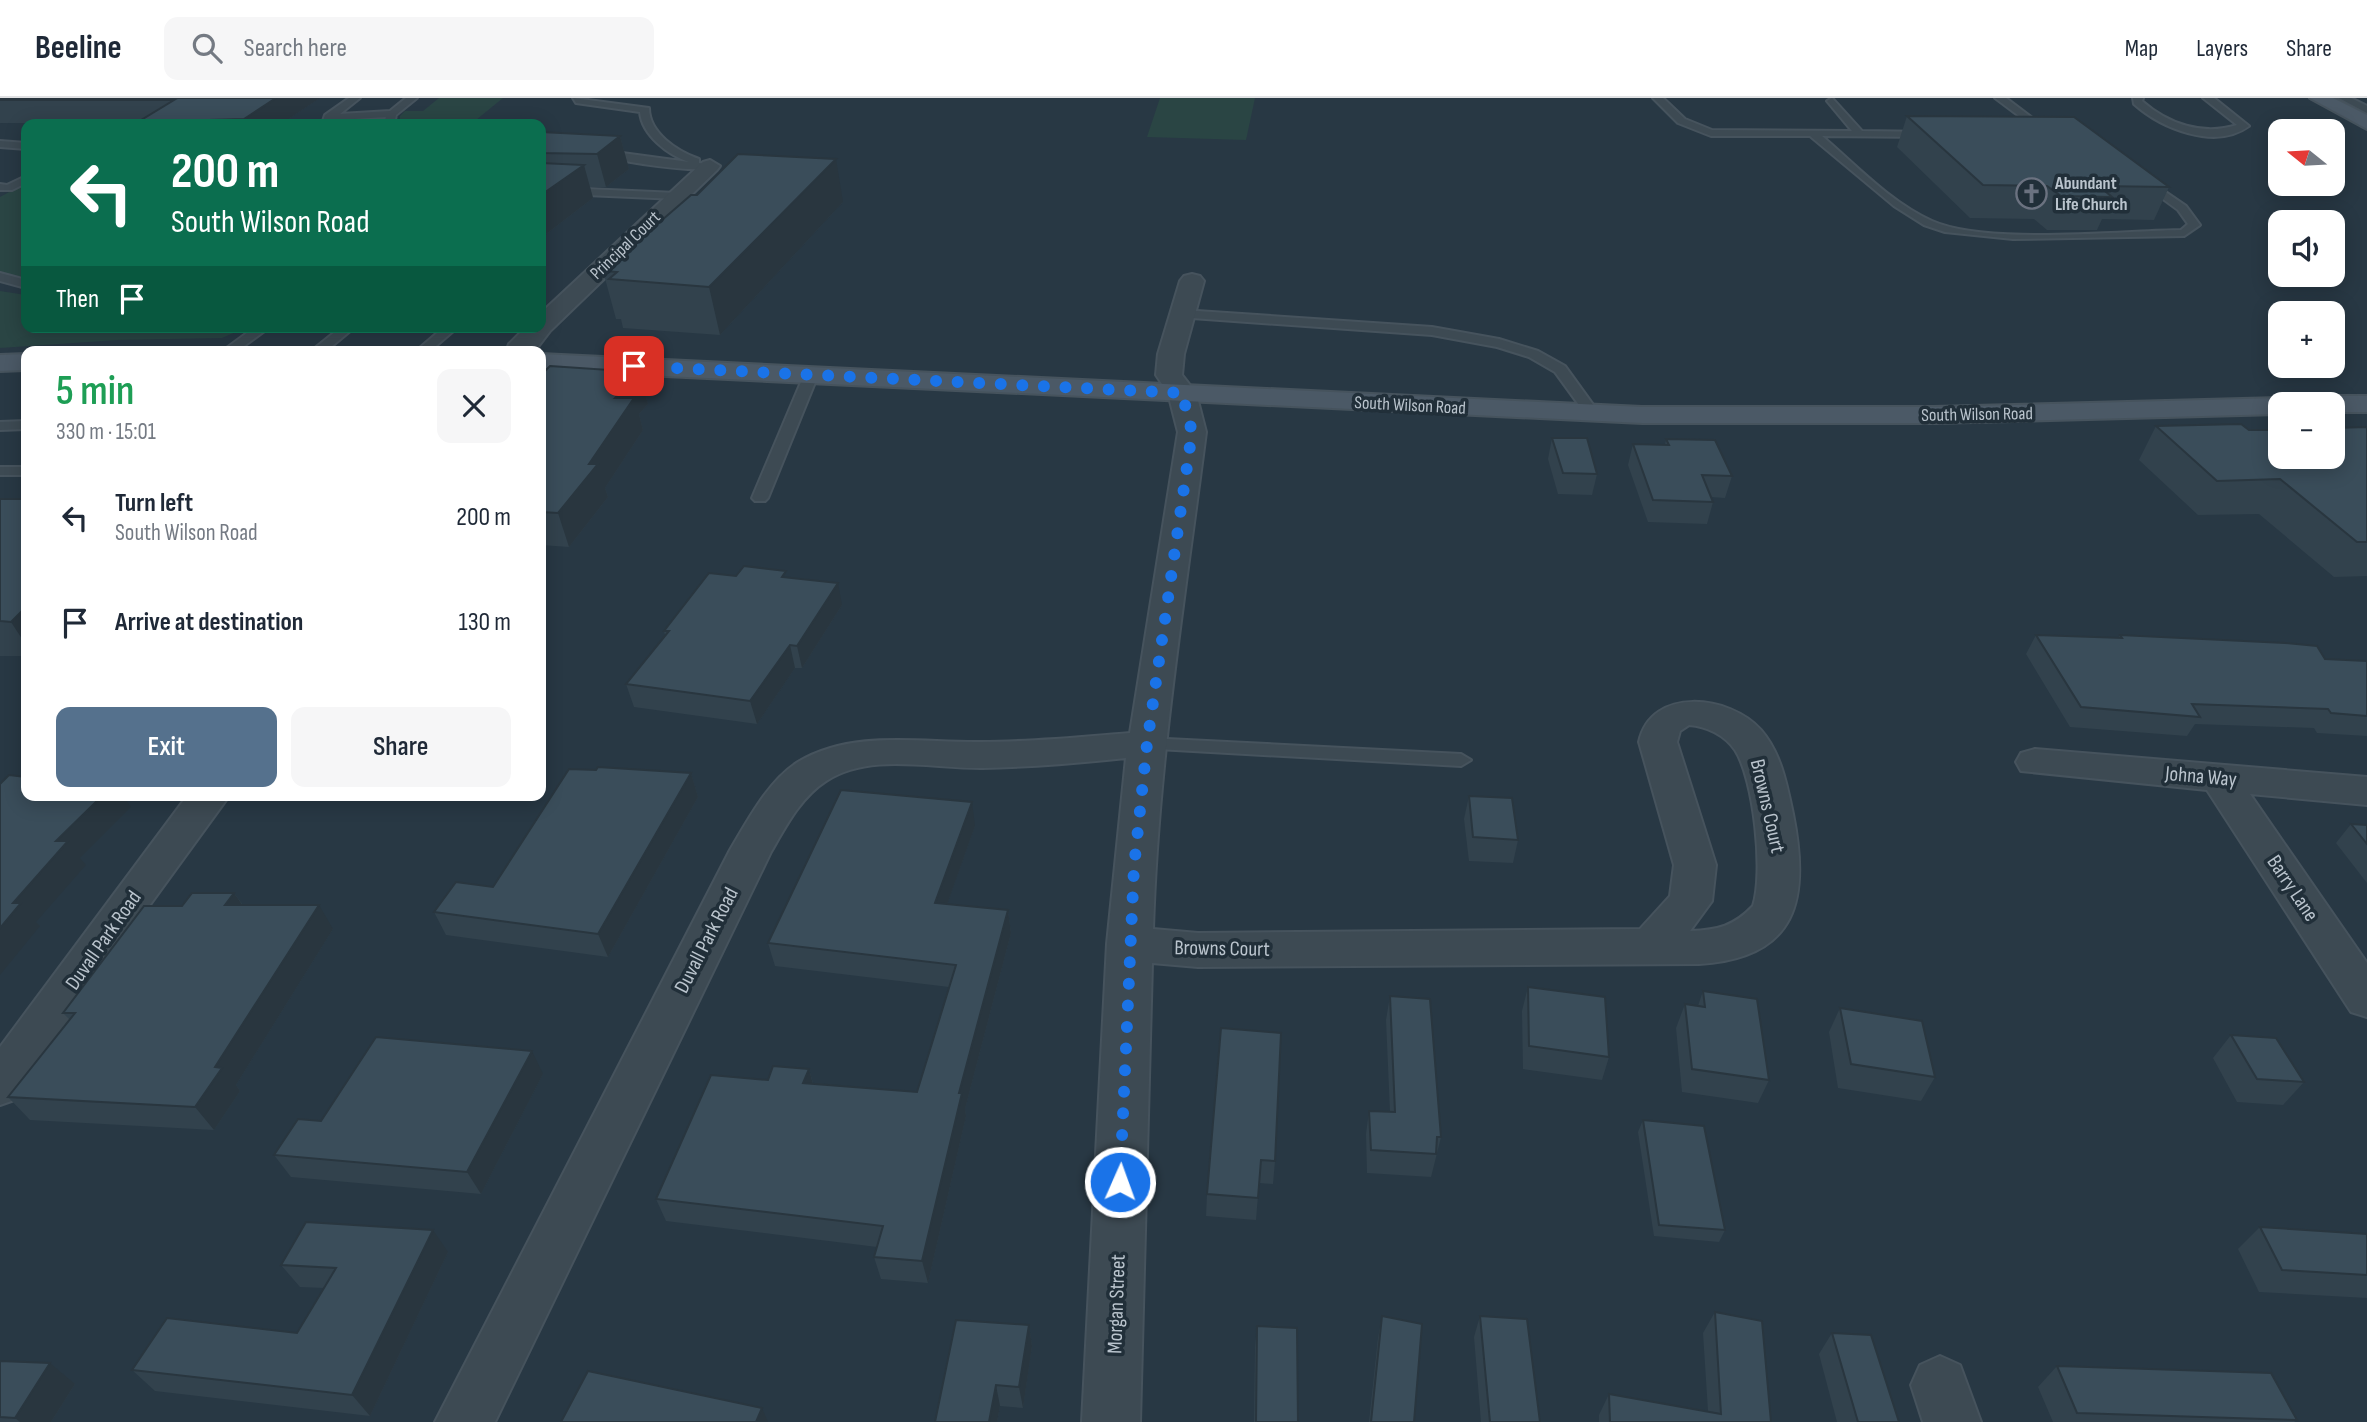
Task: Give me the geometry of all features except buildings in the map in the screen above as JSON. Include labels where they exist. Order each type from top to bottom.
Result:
[{"type":"main road","points":[[2319,98],[2367,123]]},
{"type":"main road","points":[[0,363],[21,362]]},
{"type":"main road","name":"South Wilson Road","points":[[546,362],[1592,413],[1906,415],[2268,406]]},
{"type":"main road","points":[[2345,404],[2367,404]]},
{"type":"street","name":"Principal Court","points":[[546,321],[710,166]]},
{"type":"street","name":"Morgan Street","points":[[1111,1422],[1134,867],[1147,744],[1192,432],[1182,393],[1169,375],[1171,354],[1192,281]]},
{"type":"street","name":"Principal Court","points":[[522,346],[534,333]]},
{"type":"street","name":"Browns Court","points":[[1129,944],[1198,950],[1651,946],[1720,944],[1745,937],[1774,911],[1781,862],[1762,760],[1740,733],[1709,715],[1688,713],[1670,718],[1660,728],[1658,742],[1695,865],[1690,901],[1651,946]]},
{"type":"street","name":"Duvall Park Road","points":[[464,1422],[751,850],[786,795],[811,772],[826,764],[867,754],[979,755],[1147,744]]},
{"type":"street","name":"Johna Way","points":[[2035,762],[2367,791]]},
{"type":"street","name":"Barry Lane","points":[[2218,777],[2367,999]]},
{"type":"street","name":"Duvall Park Road","points":[[0,1085],[118,917],[205,801]]},
{"type":"lane","points":[[327,119],[355,98]]},
{"type":"lane","points":[[391,119],[412,98]]},
{"type":"lane","points":[[1658,98],[1674,118],[1689,127],[1711,133],[1937,134]]},
{"type":"lane","points":[[2000,98],[2055,135],[2025,135]]},
{"type":"lane","points":[[2138,98],[2137,102],[2165,123],[2213,131],[2237,130],[2244,126],[2208,98]]},
{"type":"lane","points":[[2344,98],[2367,110]]},
{"type":"lane","points":[[576,100],[646,110],[644,114],[650,131],[678,156],[710,166]]},
{"type":"lane","points":[[1832,101],[1860,134]]},
{"type":"lane","points":[[1813,134],[1901,205],[1929,224],[1950,230],[1994,235],[2184,233],[2194,225],[2182,208],[2137,175]]},
{"type":"lane","points":[[0,144],[21,146]]},
{"type":"lane","points":[[590,151],[676,166],[710,166]]},
{"type":"lane","points":[[3,189],[21,181]]},
{"type":"lane","points":[[546,190],[677,196]]},
{"type":"lane","points":[[0,278],[21,283]]},
{"type":"lane","points":[[1182,314],[1432,331],[1465,337],[1541,358],[1560,369],[1592,413]]},
{"type":"lane","points":[[236,346],[255,333]]},
{"type":"lane","points":[[324,346],[341,333]]},
{"type":"lane","points":[[428,346],[445,333]]},
{"type":"lane","points":[[760,498],[811,375]]},
{"type":"lane","points":[[0,426],[21,425]]},
{"type":"lane","points":[[0,471],[21,471]]},
{"type":"lane","points":[[1147,744],[1461,760]]},
{"type":"green space","points":[[439,98],[503,98],[477,119],[400,119],[405,111],[423,111]]},
{"type":"green space","points":[[1160,98],[1255,98],[1246,140],[1147,137]]},
{"type":"green space","points":[[21,186],[21,277],[0,272],[0,197]]},
{"type":"green space","points":[[0,291],[21,294],[21,333],[233,333],[222,338],[118,340],[0,348]]},
{"type":"place","name":"Abundant Life Church","points":[[2032,193]]},
{"type":"route","points":[[634,366],[1182,393],[1190,414],[1192,432],[1175,565],[1147,744],[1134,867],[1120,1182]]}]
